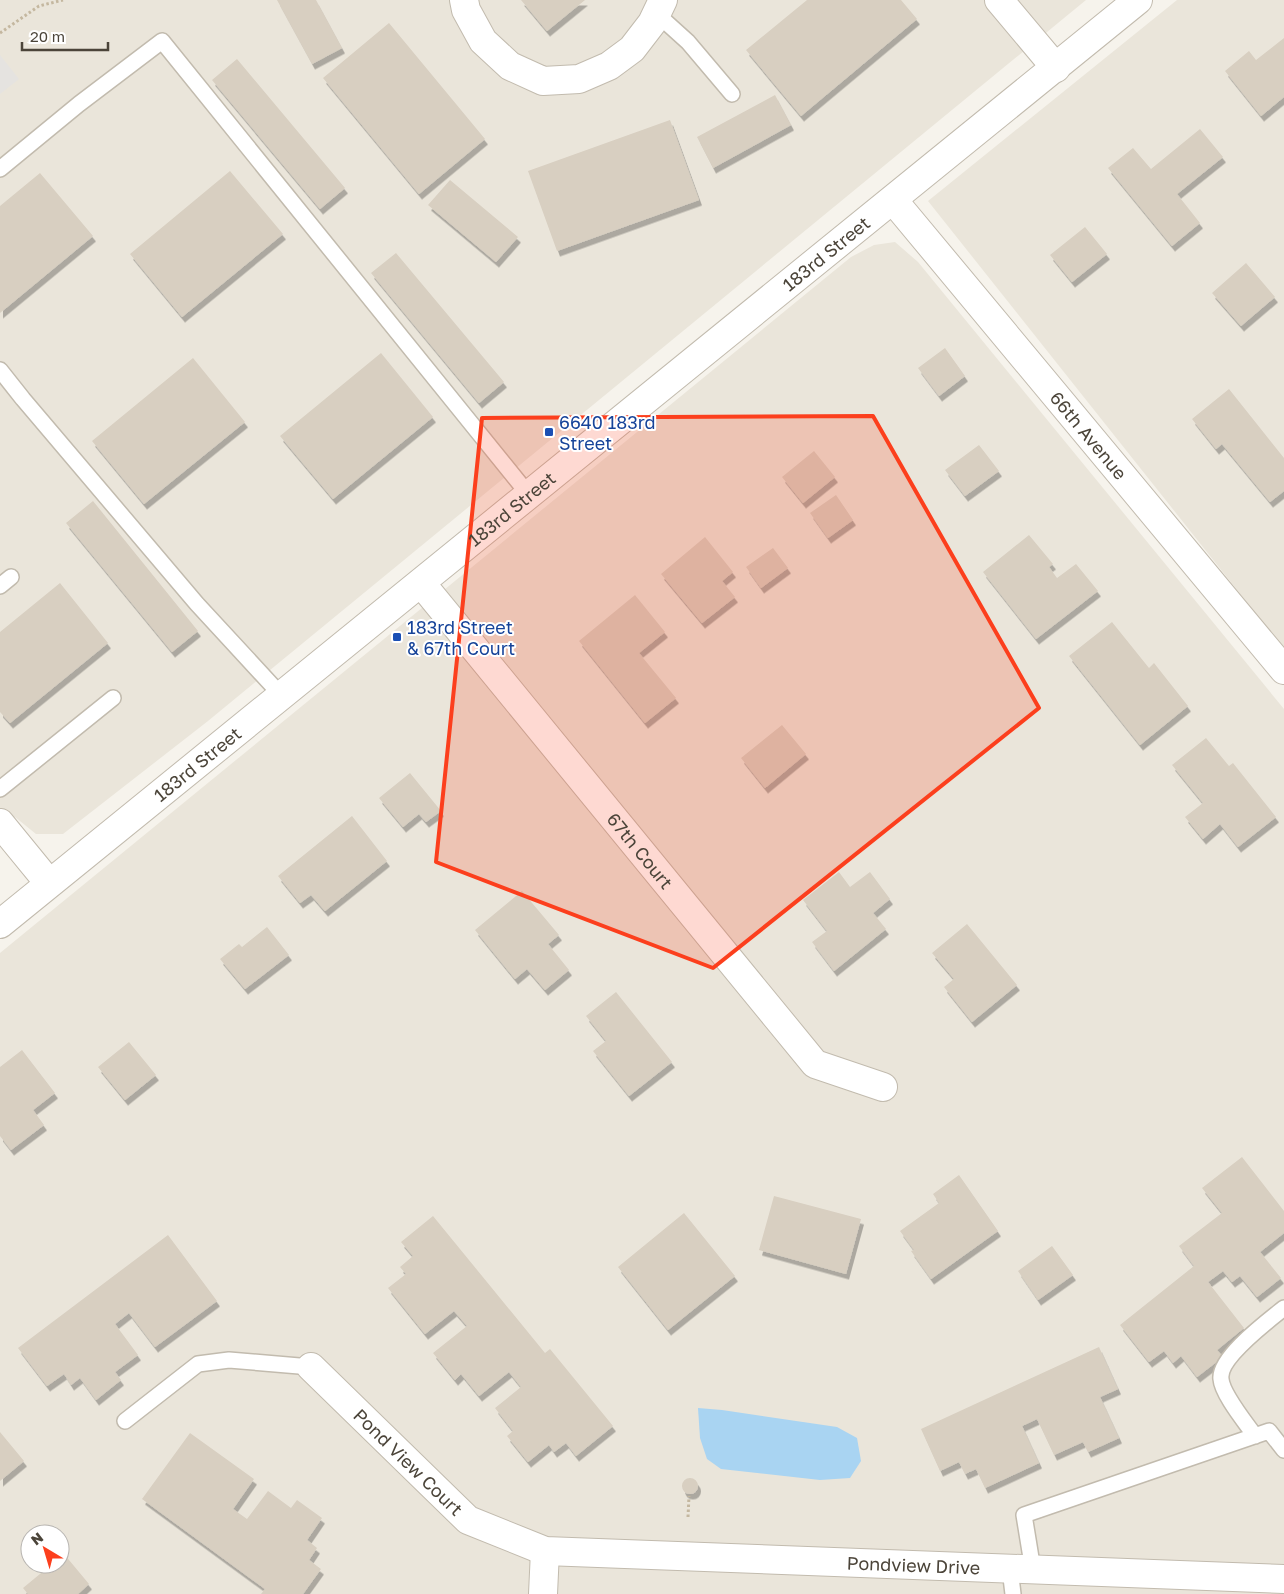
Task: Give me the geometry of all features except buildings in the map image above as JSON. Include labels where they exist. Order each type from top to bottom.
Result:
[{"type":"street","points":[[464,0],[466,10],[483,41],[510,66],[543,81],[579,79],[609,66],[632,49],[652,23],[660,7]]},
{"type":"street","points":[[999,0],[1056,68]]},
{"type":"street","name":"183rd Street","points":[[0,924],[1138,0]]},
{"type":"street","name":"66th Avenue","points":[[893,200],[1284,670]]},
{"type":"street","name":"67th Court","points":[[421,583],[815,1064],[883,1087]]},
{"type":"street","points":[[0,823],[49,883]]},
{"type":"street","name":"Pond View Court","points":[[312,1368],[468,1520],[545,1551]]},
{"type":"street","points":[[543,1594],[545,1551]]},
{"type":"street","name":"Pondview Drive","points":[[545,1551],[1019,1577],[1284,1579]]},
{"type":"lane","points":[[660,7],[732,94]]},
{"type":"lane","points":[[0,169],[79,104],[162,41],[529,495]]},
{"type":"lane","points":[[0,370],[191,597],[281,695]]},
{"type":"lane","points":[[0,789],[113,698]]},
{"type":"lane","points":[[1254,1436],[1223,1388],[1220,1377],[1225,1363],[1246,1341],[1284,1308]]},
{"type":"lane","points":[[125,1421],[198,1364],[229,1360],[312,1368]]},
{"type":"lane","points":[[1019,1577],[1024,1515],[1269,1431],[1284,1450]]},
{"type":"path","points":[[0,34],[39,6],[63,0]]},
{"type":"path","points":[[688,1516],[689,1496]]},
{"type":"highlighted area","points":[[873,416],[1039,708],[713,968],[436,862],[482,418]]},
{"type":"shaded area","points":[[0,0],[1086,0],[208,721],[63,834],[36,834],[15,817],[0,830]]},
{"type":"shaded area","points":[[1177,0],[1284,0],[1284,649],[928,201]]},
{"type":"shaded area","points":[[0,55],[19,79],[0,94]]},
{"type":"shaded area","points":[[895,242],[918,262],[1284,709],[1284,1594],[0,1594],[0,953],[851,257],[874,245]]},
{"type":"water","points":[[698,1408],[837,1427],[857,1438],[861,1461],[850,1478],[820,1480],[721,1469],[707,1459],[700,1438]]},
{"type":"place","name":"6640 183rd Street","points":[[549,432]]},
{"type":"place","name":"183rd Street & 67th Court","points":[[397,637]]}]
